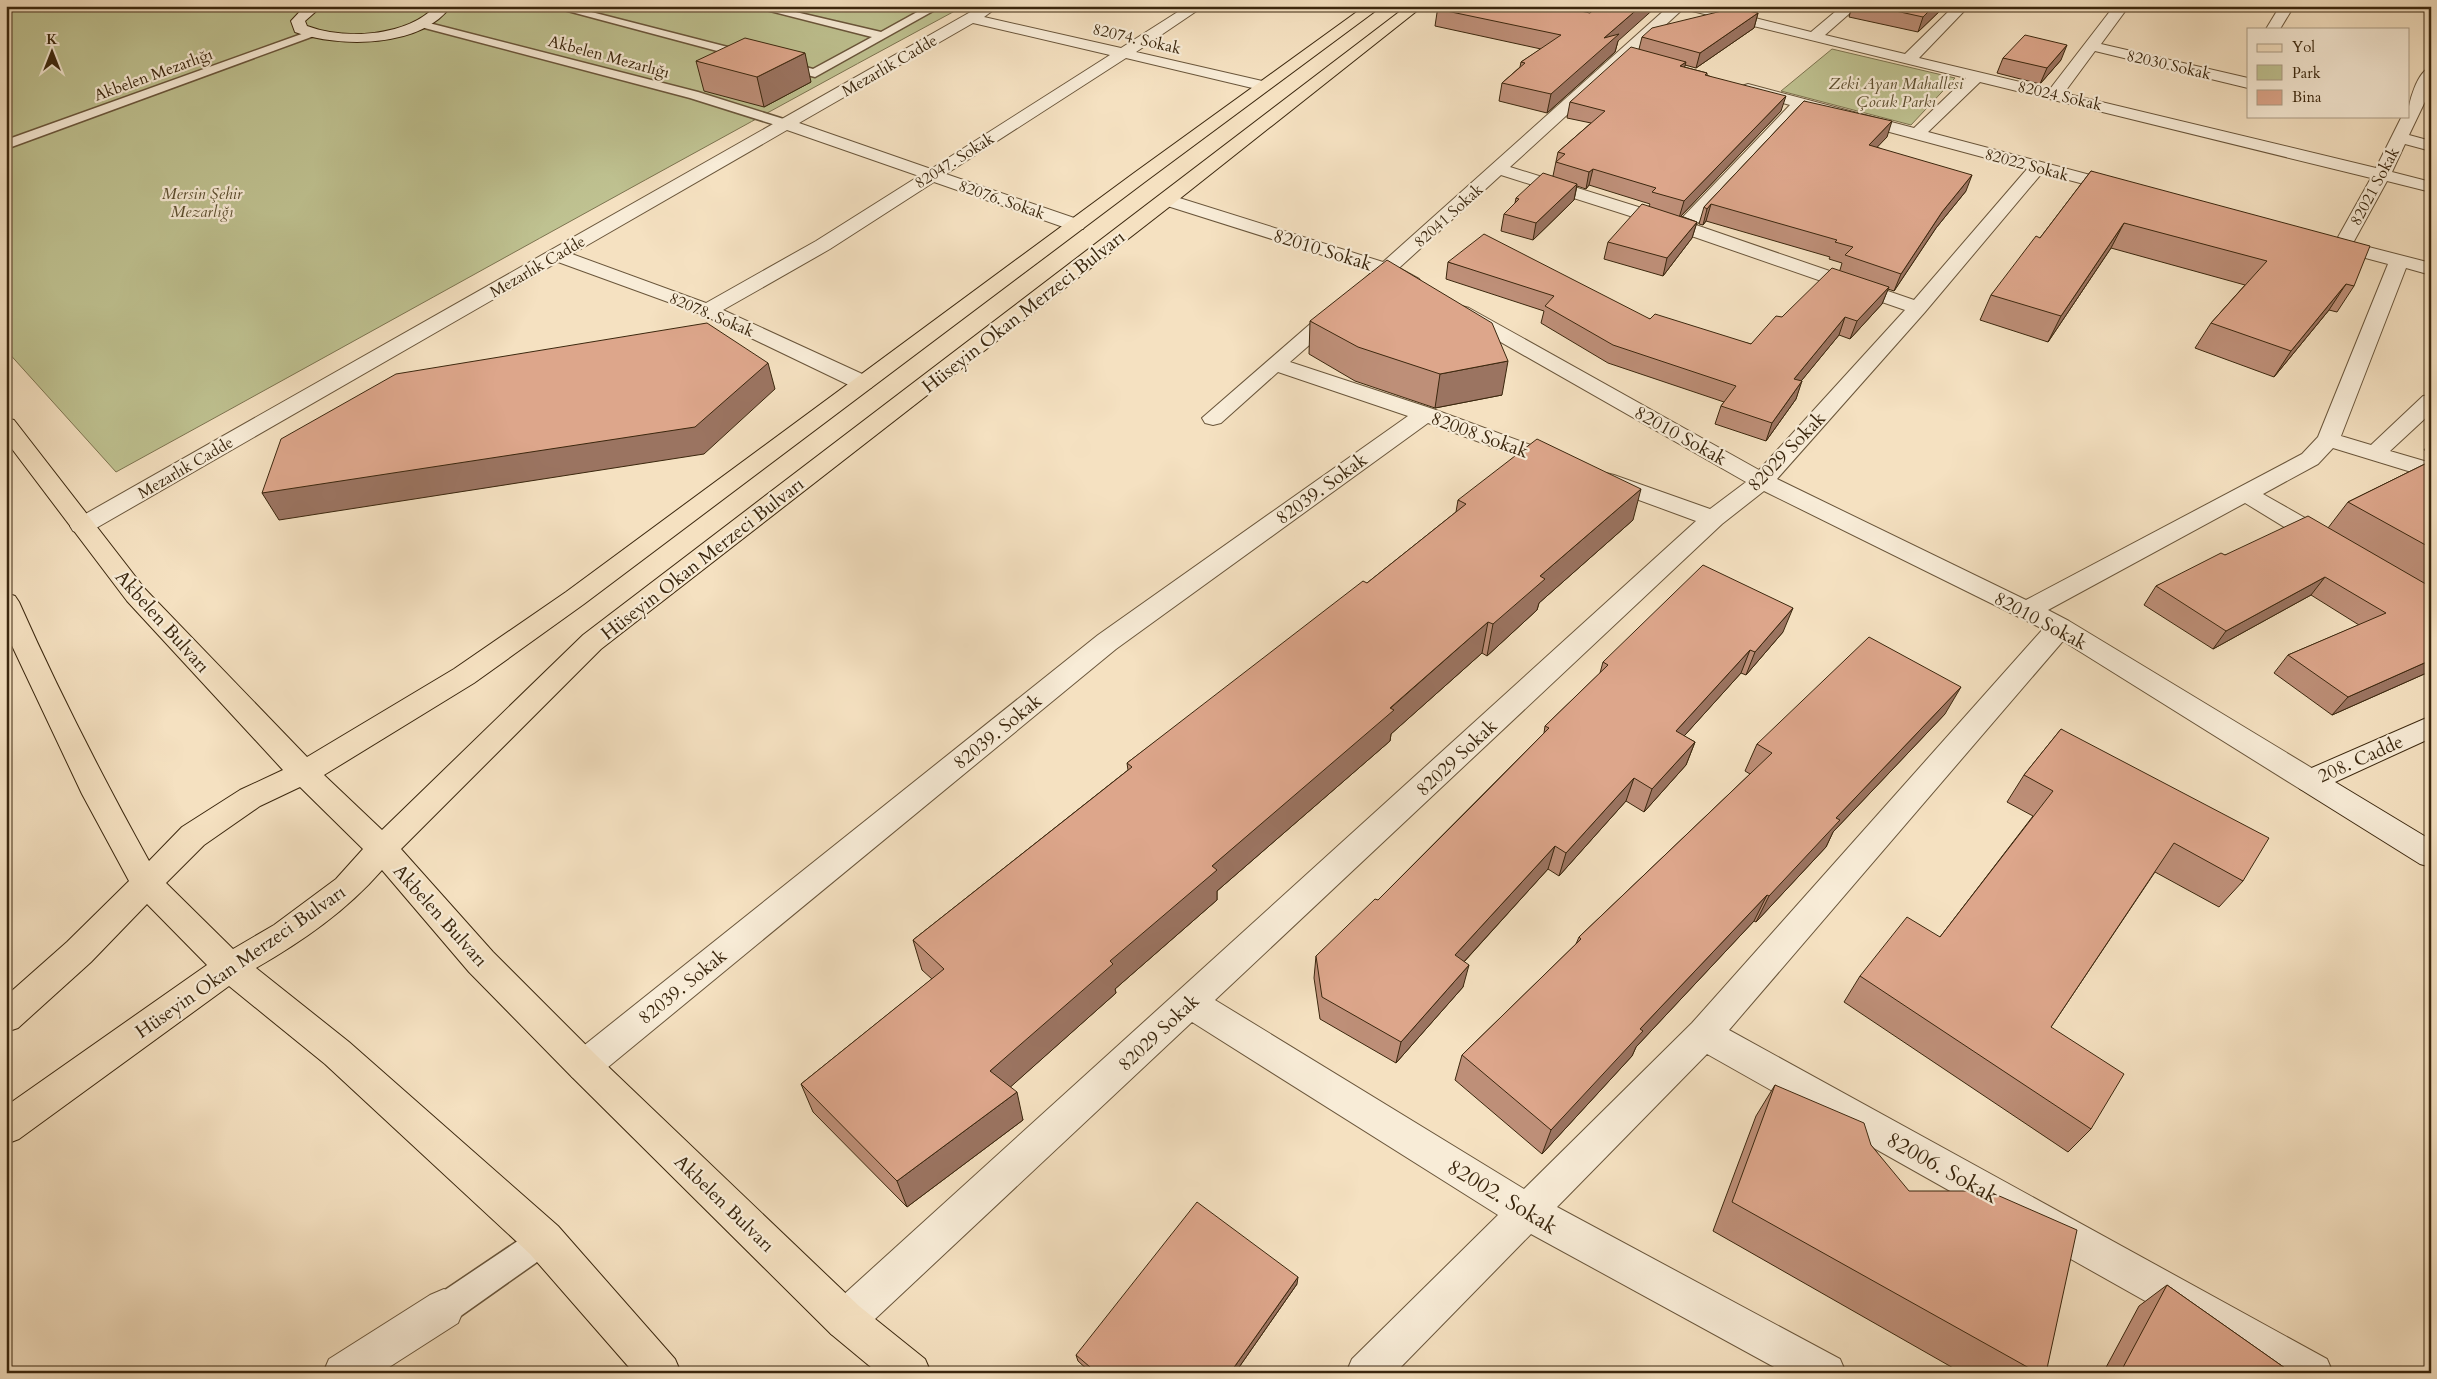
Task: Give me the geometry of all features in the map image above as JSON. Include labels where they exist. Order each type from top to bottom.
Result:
[{"type":"main road","name":"Hüseyin Okan Merzeci Bulvarı","points":[[6,1017],[79,952],[145,882],[193,836],[250,798],[304,773],[464,676],[567,604],[1076,225],[1375,6]]},
{"type":"main road","name":"Hüseyin Okan Merzeci Bulvarı","points":[[6,1127],[230,966],[285,935],[347,888],[382,849],[592,642],[1168,200],[1416,6]]},
{"type":"main road","name":"Akbelen Bulvarı","points":[[6,425],[136,595],[304,773],[382,849],[481,962],[584,1066],[845,1320],[910,1373]]},
{"type":"main road","points":[[6,602],[42,684],[97,794],[145,882],[230,966],[337,1053],[544,1240],[661,1373]]},
{"type":"street","points":[[316,6],[305,13],[298,21],[300,28],[310,34],[328,38],[351,38],[392,32],[422,24],[436,16],[444,6]]},
{"type":"street","name":"Mezarlık Cadde","points":[[82,526],[992,6]]},
{"type":"street","name":"82047. Sokak","points":[[708,310],[823,245],[1197,6]]},
{"type":"street","name":"82041 Sokak","points":[[1364,288],[1500,169],[1678,6]]},
{"type":"street","name":"82024 Sokak","points":[[1688,6],[2431,186]]},
{"type":"street","points":[[1815,36],[1851,6]]},
{"type":"street","points":[[1909,59],[1962,6]]},
{"type":"street","points":[[2055,94],[2122,6]]},
{"type":"street","points":[[2274,28],[2287,6]]},
{"type":"street","name":"82074. Sokak","points":[[971,18],[1265,86]]},
{"type":"street","name":"82030 Sokak","points":[[2091,46],[2246,77]]},
{"type":"street","points":[[1624,54],[1643,60]]},
{"type":"street","points":[[1916,135],[1977,76]]},
{"type":"street","name":"82021 Sokak","points":[[2410,106],[2429,82]]},
{"type":"street","name":"82022 Sokak","points":[[1735,86],[2143,194]]},
{"type":"street","points":[[1684,227],[1800,104]]},
{"type":"street","name":"82021 Sokak","points":[[2342,246],[2400,138],[2401,118]]},
{"type":"street","name":"82076. Sokak","points":[[786,124],[1076,225]]},
{"type":"street","points":[[2400,138],[2431,146]]},
{"type":"street","name":"82029 Sokak","points":[[845,1320],[1713,518],[1762,481],[1918,308],[2038,167]]},
{"type":"street","points":[[1500,169],[1684,227],[1918,308]]},
{"type":"street","name":"82010 Sokak","points":[[1168,200],[1387,269],[1762,481],[2060,627],[2310,781]]},
{"type":"street","points":[[2313,239],[2431,269]]},
{"type":"street","name":"82078. Sokak","points":[[556,255],[708,310],[863,383]]},
{"type":"street","points":[[2026,611],[2310,459],[2328,439],[2399,261]]},
{"type":"street","points":[[1213,418],[1349,301]]},
{"type":"street","name":"82008 Sokak","points":[[1274,364],[1424,414],[1713,518]]},
{"type":"street","points":[[2374,454],[2431,401]]},
{"type":"street","name":"82039. Sokak","points":[[584,1066],[1107,642],[1424,414]]},
{"type":"street","points":[[2328,439],[2431,471]]},
{"type":"street","points":[[2245,494],[2346,552]]},
{"type":"street","points":[[1366,1373],[1704,1034],[2060,627]]},
{"type":"street","name":"208. Cadde","points":[[2310,781],[2431,726]]},
{"type":"street","name":"208. Cadde","points":[[2310,781],[2431,855]]},
{"type":"street","name":"82002. Sokak","points":[[1190,1003],[1526,1211],[1826,1373]]},
{"type":"street","name":"82006. Sokak","points":[[1704,1034],[2313,1373]]},
{"type":"street","points":[[343,1373],[444,1310]]},
{"type":"lane","name":"Akbelen Mezarlığı","points":[[554,6],[816,73],[937,6]]},
{"type":"lane","points":[[755,6],[882,36]]},
{"type":"lane","name":"Akbelen Mezarlığı","points":[[422,24],[694,95],[786,124]]},
{"type":"lane","name":"Akbelen Mezarlığı","points":[[6,145],[310,34]]},
{"type":"lane","points":[[444,1310],[544,1240]]},
{"type":"green space","name":"Mersin Şehir Mezarlığı","points":[[6,6],[964,6],[116,472],[6,350]]},
{"type":"green space","name":"Zeki Ayan Mahallesi Çocuk Parkı","points":[[1832,49],[1955,78],[1911,125],[1781,91]]},
{"type":"building","points":[[1438,6],[1557,6],[1590,13],[1598,6],[1641,6],[1604,38],[1619,34],[1551,94],[1502,83],[1525,63],[1521,62],[1561,35],[1437,9]]},
{"type":"building","points":[[1873,6],[1934,6],[1923,17]]},
{"type":"building","points":[[1734,8],[1758,13],[1700,53],[1642,37],[1652,28]]},
{"type":"building","points":[[2025,35],[2067,45],[2047,68],[2003,58]]},
{"type":"building","points":[[745,38],[805,53],[757,77],[696,61]]},
{"type":"building","points":[[1631,47],[1686,62],[1680,66],[1707,73],[1705,75],[1786,96],[1684,201],[1652,192],[1656,188],[1593,169],[1589,172],[1556,162],[1565,154],[1558,152],[1605,111],[1570,102]]},
{"type":"building","points":[[1804,101],[1892,121],[1869,145],[1972,175],[1942,212],[1901,274],[1845,255],[1853,247],[1835,242],[1837,240],[1711,204],[1707,209],[1704,207]]},
{"type":"building","points":[[2091,171],[2370,246],[2354,286],[2346,284],[2291,351],[2211,323],[2267,261],[2124,223],[2061,316],[1991,295],[2036,236],[2040,238]]},
{"type":"building","points":[[1543,173],[1577,184],[1536,223],[1504,214],[1519,199],[1516,198]]},
{"type":"building","points":[[1642,204],[1697,222],[1667,258],[1608,242]]},
{"type":"building","points":[[1484,234],[1650,319],[1655,314],[1751,344],[1776,316],[1782,317],[1832,268],[1889,287],[1857,321],[1845,317],[1794,379],[1802,381],[1772,423],[1721,406],[1736,386],[1613,345],[1545,306],[1554,296],[1448,262]]},
{"type":"building","points":[[1387,260],[1492,323],[1508,361],[1440,374],[1358,347],[1310,321]]},
{"type":"building","points":[[707,323],[768,363],[695,427],[262,493],[281,439],[396,374]]},
{"type":"building","points":[[1537,439],[1641,489],[1540,576],[1545,579],[1493,624],[1488,622],[1390,708],[1394,710],[1212,866],[1217,870],[1110,961],[1113,964],[990,1071],[1017,1092],[897,1181],[801,1084],[944,969],[913,940],[1132,767],[1127,763],[1363,581],[1367,583],[1466,504],[1458,500]]},
{"type":"building","points":[[2431,461],[2431,548],[2348,502]]},
{"type":"building","points":[[2308,516],[2431,587],[2431,660],[2348,697],[2288,655],[2386,613],[2325,577],[2226,631],[2156,586],[2221,553],[2225,555]]},
{"type":"building","points":[[1703,565],[1793,608],[1755,652],[1750,650],[1676,731],[1695,742],[1652,789],[1634,778],[1566,853],[1555,846],[1455,955],[1469,965],[1401,1042],[1322,997],[1316,956],[1375,899],[1378,900],[1479,799],[1549,728],[1545,726],[1608,665],[1603,662]]},
{"type":"building","points":[[1869,637],[1961,687],[1836,818],[1840,820],[1769,896],[1767,895],[1640,1029],[1643,1031],[1551,1130],[1462,1055],[1581,939],[1579,937],[1772,753],[1757,744]]},
{"type":"building","points":[[2061,729],[2269,838],[2243,881],[2174,843],[2051,1027],[2124,1074],[2091,1129],[1860,976],[1907,917],[1940,937],[2053,791],[2024,775]]},
{"type":"building","points":[[1775,1085],[1864,1123],[1871,1145],[1909,1191],[1988,1191],[2077,1230],[2046,1373],[2038,1373],[1732,1202]]},
{"type":"building","points":[[1197,1202],[1298,1277],[1230,1373],[1097,1373],[1076,1355]]},
{"type":"building","points":[[2167,1285],[2292,1373],[2120,1373]]}]
